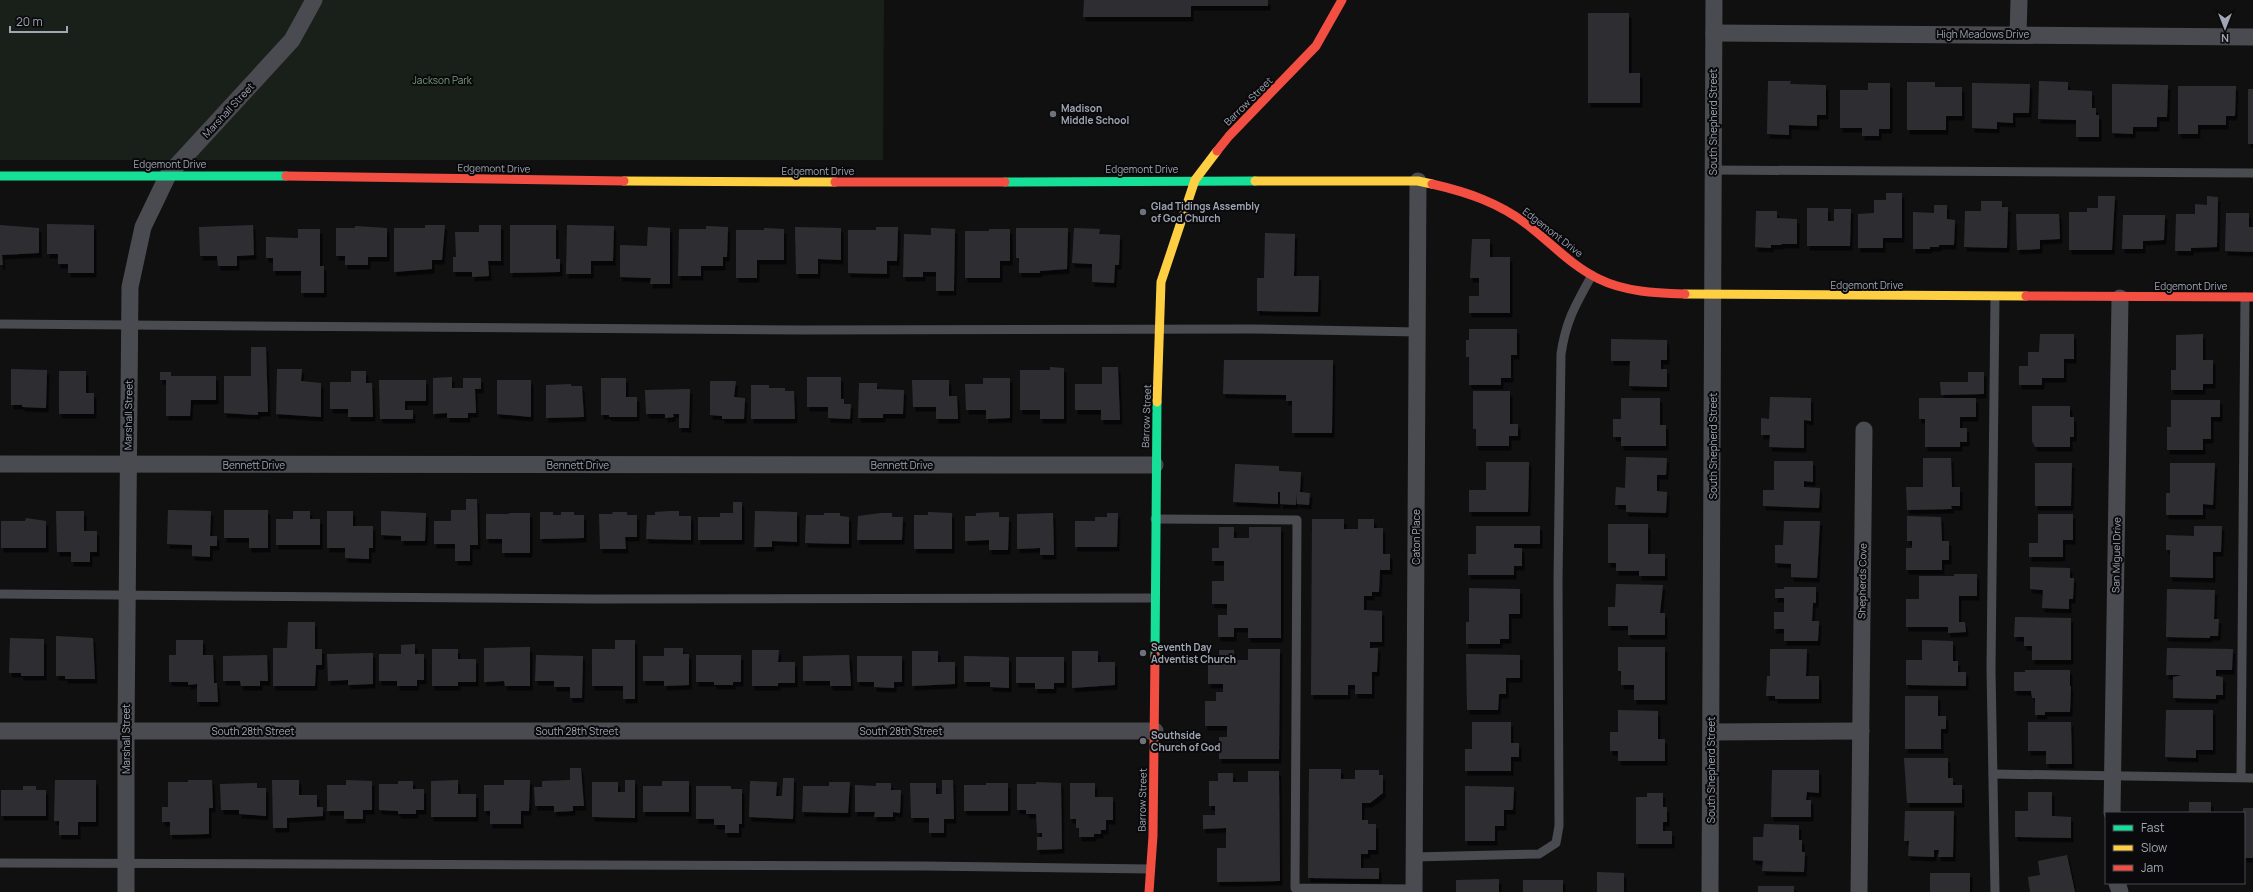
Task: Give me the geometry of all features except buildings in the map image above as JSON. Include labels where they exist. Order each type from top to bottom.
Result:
[{"type":"street","name":"Marshall Street","points":[[126,892],[130,287],[143,227],[168,175],[292,40],[314,0]]},
{"type":"street","name":"South Shepherd Street","points":[[1710,892],[1712,732],[1712,170],[1714,0]]},
{"type":"street","points":[[2018,35],[2019,0]]},
{"type":"street","name":"Barrow Street","points":[[1149,892],[1155,731],[1155,465],[1161,282],[1176,230],[1195,180],[1229,136],[1316,46],[1338,2]]},
{"type":"street","name":"High Meadows Drive","points":[[1714,33],[2253,37]]},
{"type":"street","name":"Edgemont Drive","points":[[0,176],[168,175],[724,182],[1195,180],[1418,181],[1455,188],[1487,199],[1521,219],[1560,253],[1592,275],[1634,291],[1713,295],[2120,298],[2249,297]]},
{"type":"street","name":"Caton Place","points":[[1414,890],[1418,181]]},
{"type":"street","name":"San Miguel Drive","points":[[2112,812],[2120,298]]},
{"type":"street","name":"Shepherds Cove","points":[[1860,892],[1864,430]]},
{"type":"street","name":"Bennett Drive","points":[[0,464],[1155,465]]},
{"type":"street","name":"South 28th Street","points":[[0,731],[1155,731]]},
{"type":"street","points":[[1712,732],[1861,731]]},
{"type":"lane","points":[[1712,170],[2253,172]]},
{"type":"lane","points":[[1414,856],[1539,854],[1556,843],[1559,826],[1558,582],[1562,354],[1564,330],[1571,313],[1592,275]]},
{"type":"lane","points":[[1995,297],[1992,661],[1995,892]]},
{"type":"lane","points":[[2242,777],[2249,297]]},
{"type":"lane","points":[[0,324],[129,326],[1160,330],[1252,329],[1418,332]]},
{"type":"lane","points":[[1155,519],[1298,520],[1295,888],[1414,890]]},
{"type":"lane","points":[[0,594],[593,599],[1155,598]]},
{"type":"lane","points":[[1993,774],[2253,778]]},
{"type":"lane","points":[[0,863],[926,866],[1150,869]]},
{"type":"green space","name":"Jackson Park","points":[[0,0],[884,0],[883,160],[0,160]]},
{"type":"traffic: fast","points":[[0,176],[286,176]]},
{"type":"traffic: fast","points":[[1005,182],[1255,181]]},
{"type":"traffic: fast","points":[[1155,656],[1157,402]]},
{"type":"traffic: slow","points":[[1157,402],[1161,282],[1195,180],[1217,151]]},
{"type":"traffic: slow","points":[[624,181],[835,182]]},
{"type":"traffic: slow","points":[[1255,181],[1418,181],[1432,184]]},
{"type":"traffic: slow","points":[[1685,294],[2026,296]]},
{"type":"traffic: jam","points":[[1217,151],[1229,136],[1316,46],[1342,0]]},
{"type":"traffic: jam","points":[[286,176],[624,181]]},
{"type":"traffic: jam","points":[[835,182],[1005,182]]},
{"type":"traffic: jam","points":[[1432,184],[1483,199],[1507,211],[1529,226],[1580,268],[1599,279],[1619,287],[1630,289],[1685,294]]},
{"type":"traffic: jam","points":[[2026,296],[2253,297]]},
{"type":"traffic: jam","points":[[1149,892],[1153,836],[1155,656]]},
{"type":"place","name":"Madison Middle School","points":[[1053,114]]},
{"type":"place","name":"Glad Tidings Assembly of God Church","points":[[1143,212]]},
{"type":"place","name":"Seventh Day Adventist Church","points":[[1143,653]]},
{"type":"place","name":"Southside Church of God","points":[[1143,741]]}]
